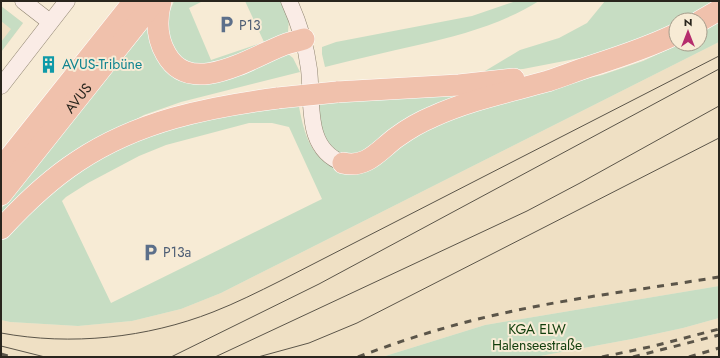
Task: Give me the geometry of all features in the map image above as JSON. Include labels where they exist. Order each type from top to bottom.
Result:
[{"type":"highway","points":[[95,51],[108,21],[122,1]]},
{"type":"highway","points":[[95,51],[134,1]]},
{"type":"highway","name":"AVUS","points":[[1,195],[155,1]]},
{"type":"highway","points":[[161,1],[157,30],[162,46],[168,58],[176,67],[188,73],[204,74],[220,71],[241,64],[287,43],[304,39]]},
{"type":"highway","points":[[343,163],[356,164],[373,157],[397,136],[425,120],[448,110],[473,101],[549,80],[595,65],[655,44],[668,38]]},
{"type":"highway","name":"AVUS","points":[[1,168],[95,51]]},
{"type":"highway","points":[[1,229],[48,183],[78,161],[112,141],[156,123],[188,114],[234,103],[337,92],[459,85],[539,75],[595,65]]},
{"type":"main road","points":[[23,1],[50,22]]},
{"type":"main road","points":[[1,86],[67,1]]},
{"type":"main road","points":[[289,1],[304,39],[316,136],[321,148],[333,159],[343,163]]},
{"type":"shaded area","points":[[1,6],[23,23],[1,52]]},
{"type":"shaded area","points":[[719,42],[719,286],[485,325],[382,357],[1,357],[1,320],[10,322],[78,326],[132,321],[181,309],[221,293],[699,52],[708,52],[708,48]]},
{"type":"shaded area","points":[[719,318],[719,357],[535,357],[632,339],[683,328]]},
{"type":"green space","points":[[174,1],[203,1],[189,8],[211,60],[264,42],[245,1],[281,1],[289,18],[288,32],[278,43],[217,68],[196,67],[170,50],[167,18]]},
{"type":"green space","points":[[516,1],[539,1],[511,16],[465,33],[325,67],[322,47],[336,42],[472,16]]},
{"type":"green space","points":[[605,1],[716,1],[697,12],[668,12],[668,27],[617,48],[580,58],[523,69],[485,71],[520,50],[559,38],[587,23]]},
{"type":"green space","points":[[1,6],[23,23],[1,52],[1,42],[11,29],[1,21]]},
{"type":"green space","points":[[719,22],[719,42],[708,48],[708,28]]},
{"type":"green space","points":[[150,25],[169,73],[189,83],[207,83],[288,54],[293,58],[300,72],[181,102],[144,115],[107,135],[1,216],[1,209]]},
{"type":"green space","points":[[668,50],[668,52],[699,52],[221,293],[181,309],[132,321],[78,326],[10,322],[1,320],[1,241],[69,174],[164,126],[298,101],[306,136],[310,144],[320,158],[347,174],[423,128],[516,96],[602,75],[643,61]],"holes":[[[249,123],[272,123],[289,127],[322,199],[111,303],[62,201],[66,197],[88,183],[139,156],[166,145]]]},
{"type":"green space","points":[[502,86],[366,152],[344,155],[332,150],[323,140],[316,99]]},
{"type":"green space","name":"KGA ELW Halenseestraße","points":[[719,286],[719,318],[683,328],[632,339],[535,357],[382,357],[485,325]]},
{"type":"tram line","points":[[1,333],[54,339],[108,337],[162,328],[213,312],[280,281],[719,56]]},
{"type":"tram line","points":[[171,357],[319,284],[719,69]]},
{"type":"tram line","points":[[215,357],[527,211],[719,106]]},
{"type":"tram line","points":[[258,357],[309,343],[357,323],[719,138]]},
{"type":"tram line","points":[[1,346],[45,357]]},
{"type":"railway","points":[[358,357],[437,330],[498,314],[568,300],[719,277]]},
{"type":"railway","points":[[602,357],[654,346],[719,329]]},
{"type":"railway","points":[[633,357],[719,335]]},
{"type":"railway","points":[[689,357],[719,348]]},
{"type":"railway","points":[[1,354],[12,357]]},
{"type":"place","name":"P13","points":[[226,25]]},
{"type":"place","name":"AVUS-Tribüne","points":[[49,64]]},
{"type":"place","name":"P13a","points":[[150,252]]}]
